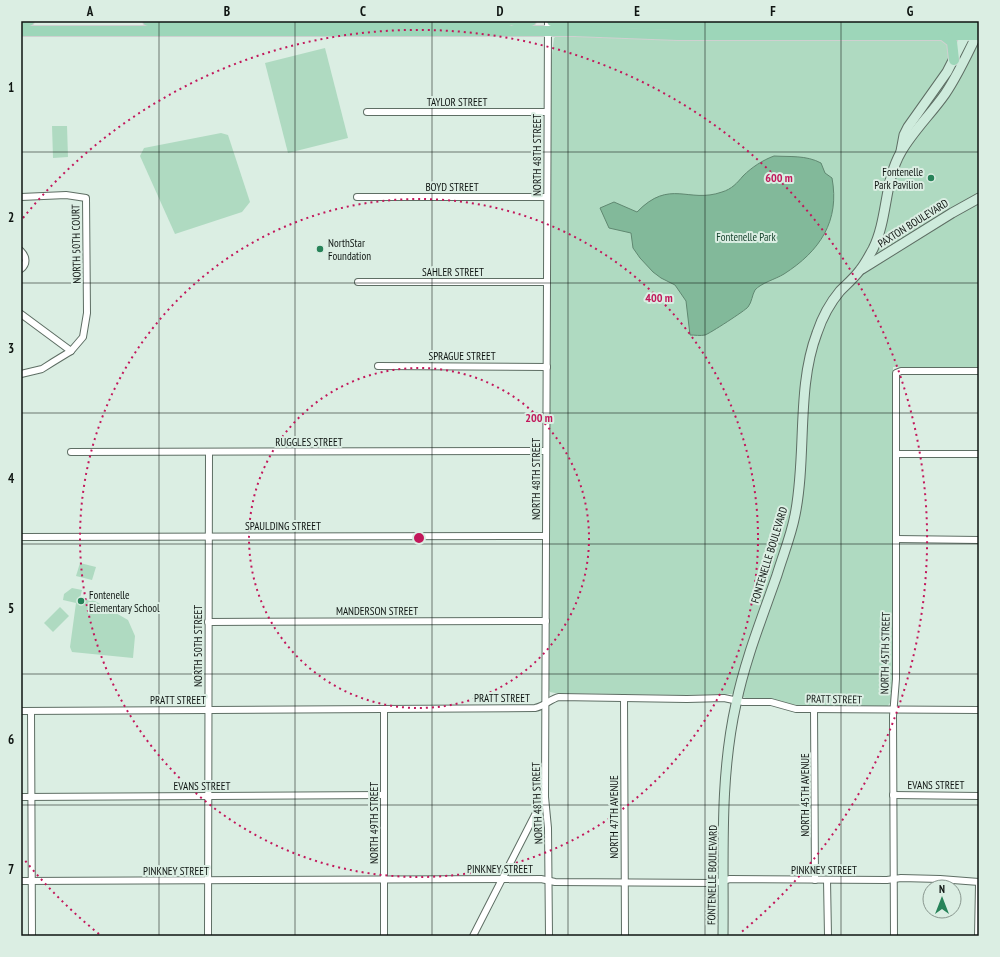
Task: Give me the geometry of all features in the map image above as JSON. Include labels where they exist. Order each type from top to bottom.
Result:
[{"type":"main road","points":[[21,21],[29,21]]},
{"type":"main road","points":[[148,21],[209,24]]},
{"type":"main road","points":[[423,24],[509,21]]},
{"type":"main road","points":[[514,21],[531,21]]},
{"type":"main road","points":[[21,30],[209,24],[549,24],[600,22],[779,27],[891,26],[919,24],[975,30]]},
{"type":"main road","points":[[836,35],[840,31],[846,30],[875,29],[891,26]]},
{"type":"main road","points":[[779,27],[836,35],[943,35],[975,30]]},
{"type":"main road","name":"FONTENELLE BOULEVARD","points":[[723,936],[725,785],[729,744],[737,701],[752,648],[788,542],[795,516],[800,478],[806,379],[812,345],[822,320],[833,300],[860,270],[874,247],[883,219],[892,174],[908,127],[941,82],[975,30]]},
{"type":"main road","name":"FONTENELLE BOULEVARD","points":[[900,152],[953,82],[975,30]]},
{"type":"main road","points":[[943,35],[952,42],[954,60]]},
{"type":"main road","name":"PAXTON BOULEVARD","points":[[860,270],[979,198]]},
{"type":"main road","points":[[874,247],[878,252],[886,255]]},
{"type":"street","name":"NORTH 48TH STREET","points":[[549,24],[547,112],[546,704],[544,797],[548,828],[549,936]]},
{"type":"street","name":"TAYLOR STREET","points":[[367,112],[547,112]]},
{"type":"street","name":"NORTH 50TH COURT","points":[[21,197],[66,195],[86,198],[87,313],[83,337],[72,351]]},
{"type":"street","name":"BOYD STREET","points":[[357,197],[547,197]]},
{"type":"street","points":[[21,251],[26,260],[21,269]]},
{"type":"street","name":"SAHLER STREET","points":[[358,282],[547,282]]},
{"type":"street","points":[[21,314],[72,351],[42,369],[21,374]]},
{"type":"street","name":"SPRAGUE STREET","points":[[378,366],[546,367]]},
{"type":"street","name":"NORTH 45TH STREET","points":[[894,936],[893,795],[896,678],[896,373],[979,371]]},
{"type":"street","name":"RUGGLES STREET","points":[[72,452],[546,451]]},
{"type":"street","name":"NORTH 50TH STREET","points":[[208,936],[209,452]]},
{"type":"street","points":[[896,454],[979,454]]},
{"type":"street","name":"SPAULDING STREET","points":[[21,537],[546,536]]},
{"type":"street","points":[[896,539],[979,540]]},
{"type":"street","name":"MANDERSON STREET","points":[[208,622],[546,621]]},
{"type":"street","name":"PRATT STREET","points":[[21,711],[535,708],[541,707],[550,700],[559,697],[687,699],[724,698],[743,702],[771,702],[796,709],[979,710]]},
{"type":"street","name":"NORTH 47TH AVENUE","points":[[624,698],[625,936]]},
{"type":"street","name":"NORTH 49TH STREET","points":[[384,709],[384,936]]},
{"type":"street","name":"NORTH 45TH AVENUE","points":[[814,709],[815,880]]},
{"type":"street","points":[[32,711],[32,936]]},
{"type":"street","name":"EVANS STREET","points":[[21,797],[384,795]]},
{"type":"street","name":"EVANS STREET","points":[[893,795],[979,796]]},
{"type":"street","points":[[472,936],[544,797]]},
{"type":"street","name":"PINKNEY STREET","points":[[21,882],[541,879],[555,882],[714,883],[730,879],[940,879],[979,884]]},
{"type":"street","points":[[827,880],[828,936]]},
{"type":"street","points":[[978,936],[979,884]]},
{"type":"green space","name":"Fontenelle Park","points":[[556,36],[707,40],[720,40],[724,38],[785,37],[786,40],[979,40],[979,368],[893,367],[894,632],[892,632],[892,700],[887,707],[807,707],[746,698],[732,694],[682,695],[555,693],[550,692],[549,690],[550,70],[554,38]]},
{"type":"green space","points":[[325,48],[348,138],[288,153],[265,63]]},
{"type":"green space","points":[[52,126],[67,126],[68,157],[53,158]]},
{"type":"green space","points":[[221,133],[228,135],[250,202],[242,212],[175,234],[140,156],[144,148]]},
{"type":"green space","points":[[80,563],[96,567],[92,580],[76,576]]},
{"type":"green space","points":[[72,588],[82,590],[80,598],[76,598],[95,601],[128,620],[135,636],[133,658],[72,652],[70,647],[76,603],[63,600],[64,594]]},
{"type":"green space","points":[[60,607],[69,616],[53,632],[44,623]]},
{"type":"shaded area","points":[[774,156],[798,157],[815,160],[821,163],[825,173],[832,178],[834,194],[833,208],[830,221],[824,234],[817,245],[797,265],[784,274],[761,285],[755,290],[746,309],[705,335],[690,335],[686,301],[675,285],[653,272],[640,258],[633,248],[631,233],[609,228],[600,208],[614,202],[637,212],[659,196],[669,194],[710,195],[722,192],[734,186],[754,167]]},
{"type":"place","name":"Fontenelle Park Pavilion","points":[[931,178]]},
{"type":"place","name":"NorthStar Foundation","points":[[320,249]]},
{"type":"place","name":"Fontenelle Elementary School","points":[[81,601]]}]
